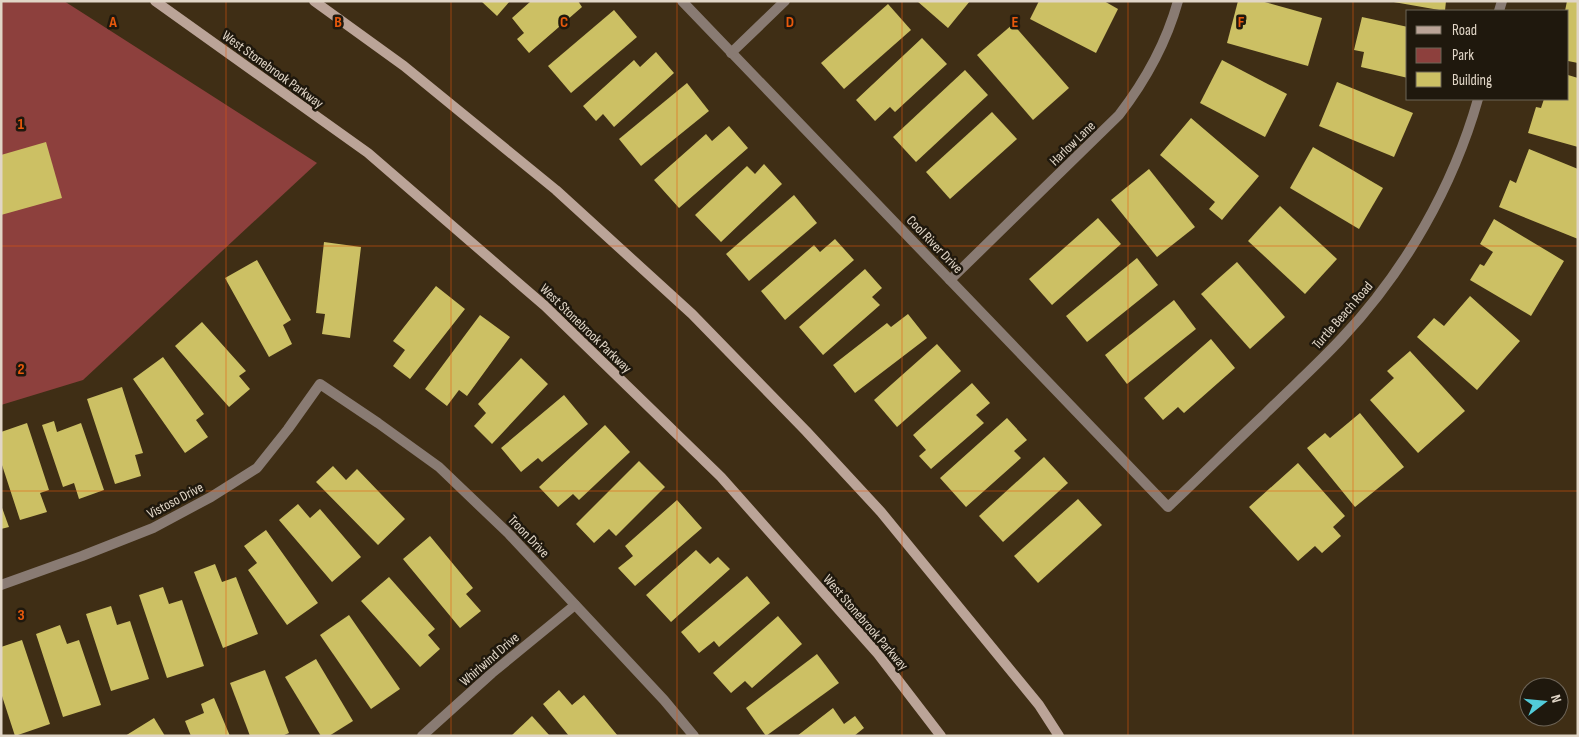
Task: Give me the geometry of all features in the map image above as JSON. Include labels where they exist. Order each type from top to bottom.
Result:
[{"type":"street","name":"West Stonebrook Parkway","points":[[156,1],[368,153],[545,306],[721,477],[878,654],[941,736]]},
{"type":"street","points":[[314,1],[404,66],[556,190],[692,314],[806,431],[881,512],[1039,705],[1059,736]]},
{"type":"street","name":"Cool River Drive","points":[[682,1],[1168,507]]},
{"type":"street","points":[[731,53],[785,1]]},
{"type":"street","name":"Harlow Lane","points":[[950,280],[1119,115],[1135,94],[1162,48],[1178,1]]},
{"type":"street","name":"Turtle Beach Road","points":[[1168,507],[1324,356],[1353,326],[1384,287],[1403,260],[1436,204],[1460,149],[1478,100]]},
{"type":"street","name":"Vistoso Drive","points":[[1,584],[82,556],[153,528],[211,497],[257,468],[320,384]]},
{"type":"street","name":"Troon Drive","points":[[320,384],[439,467],[509,534],[664,700],[694,736]]},
{"type":"street","name":"Whirlwind Drive","points":[[422,736],[492,673],[575,605]]},
{"type":"green space","points":[[1,1],[64,1],[317,163],[83,380],[1,405]]},
{"type":"building","points":[[481,1],[510,1],[497,16]]},
{"type":"building","points":[[531,1],[578,1],[582,7],[529,53],[517,39],[524,33],[512,18]]},
{"type":"building","points":[[917,1],[970,1],[948,28]]},
{"type":"building","points":[[1039,1],[1104,1],[1118,9],[1096,53],[1030,19]]},
{"type":"building","points":[[1238,1],[1261,1],[1322,18],[1308,66],[1227,43]]},
{"type":"building","points":[[1388,1],[1446,1],[1445,10]]},
{"type":"building","points":[[1567,1],[1578,1],[1578,63],[1569,61],[1569,10],[1565,10]]},
{"type":"building","points":[[888,4],[911,30],[844,89],[821,63]]},
{"type":"building","points":[[614,10],[637,37],[571,93],[548,66]]},
{"type":"building","points":[[1362,17],[1406,27],[1406,78],[1361,67],[1364,52],[1354,50]]},
{"type":"building","points":[[1013,24],[1069,88],[1033,120],[977,55]]},
{"type":"building","points":[[922,38],[947,64],[895,112],[890,107],[875,121],[856,100]]},
{"type":"building","points":[[656,52],[674,73],[614,127],[603,114],[596,121],[583,106],[634,60],[640,67]]},
{"type":"building","points":[[1222,60],[1287,94],[1265,137],[1200,103]]},
{"type":"building","points":[[965,70],[988,95],[916,162],[893,137]]},
{"type":"building","points":[[1569,75],[1578,78],[1578,147],[1528,133],[1536,107],[1541,108],[1544,100],[1569,100]]},
{"type":"building","points":[[1337,82],[1413,113],[1394,157],[1319,126]]},
{"type":"building","points":[[687,83],[709,111],[641,166],[619,139]]},
{"type":"building","points":[[992,112],[1017,139],[950,199],[926,172]]},
{"type":"building","points":[[1191,118],[1259,176],[1222,220],[1209,209],[1215,202],[1160,155]]},
{"type":"building","points":[[729,126],[748,148],[679,208],[654,180],[706,134],[712,141]]},
{"type":"building","points":[[46,142],[62,198],[1,215],[1,155]]},
{"type":"building","points":[[1313,147],[1383,188],[1359,229],[1290,188]]},
{"type":"building","points":[[1529,149],[1578,169],[1578,239],[1499,207],[1510,180],[1516,183]]},
{"type":"building","points":[[764,164],[782,184],[721,242],[695,215],[747,166],[755,174]]},
{"type":"building","points":[[1149,169],[1195,227],[1157,257],[1111,200]]},
{"type":"building","points":[[794,195],[817,223],[749,281],[726,254]]},
{"type":"building","points":[[1280,206],[1337,259],[1305,294],[1248,241]]},
{"type":"building","points":[[1098,218],[1121,244],[1052,305],[1029,279]]},
{"type":"building","points":[[1494,219],[1564,261],[1531,316],[1470,280],[1480,264],[1484,266],[1493,252],[1480,244]]},
{"type":"building","points":[[835,239],[854,260],[785,320],[761,291],[814,245],[820,252]]},
{"type":"building","points":[[324,242],[361,247],[350,338],[322,334],[325,314],[316,313]]},
{"type":"building","points":[[1137,258],[1158,285],[1087,342],[1066,316]]},
{"type":"building","points":[[257,260],[291,320],[283,325],[292,344],[269,357],[225,278]]},
{"type":"building","points":[[1237,262],[1285,317],[1250,349],[1201,294]]},
{"type":"building","points":[[865,269],[882,288],[872,297],[880,305],[823,355],[799,327]]},
{"type":"building","points":[[436,286],[465,309],[410,379],[393,366],[405,350],[393,341]]},
{"type":"building","points":[[1470,296],[1520,341],[1477,390],[1417,337],[1434,318],[1444,326]]},
{"type":"building","points":[[1174,300],[1196,329],[1127,384],[1105,355]]},
{"type":"building","points":[[908,314],[927,338],[855,393],[833,365],[887,323],[891,327]]},
{"type":"building","points":[[480,315],[510,337],[467,396],[459,390],[447,406],[425,389]]},
{"type":"building","points":[[202,322],[246,371],[239,376],[250,389],[229,407],[175,346]]},
{"type":"building","points":[[1211,339],[1235,368],[1184,413],[1178,407],[1163,420],[1144,398]]},
{"type":"building","points":[[937,344],[961,371],[897,427],[874,400]]},
{"type":"building","points":[[1410,351],[1465,411],[1418,453],[1370,400],[1394,378],[1387,371]]},
{"type":"building","points":[[163,357],[204,414],[196,420],[208,437],[185,453],[133,379]]},
{"type":"building","points":[[521,358],[548,384],[492,444],[474,426],[486,413],[478,404]]},
{"type":"building","points":[[972,383],[990,403],[976,415],[984,423],[931,469],[919,456],[926,450],[913,435]]},
{"type":"building","points":[[122,387],[143,453],[135,455],[141,476],[115,484],[87,399]]},
{"type":"building","points":[[564,395],[588,424],[542,462],[538,458],[521,472],[501,448]]},
{"type":"building","points":[[1360,413],[1404,467],[1355,507],[1307,448],[1325,433],[1330,438]]},
{"type":"building","points":[[1007,418],[1027,440],[1014,451],[1021,458],[966,507],[940,478]]},
{"type":"building","points":[[54,421],[57,432],[81,423],[104,490],[79,499],[74,483],[63,487],[42,425]]},
{"type":"building","points":[[27,423],[49,490],[40,493],[47,512],[20,520],[1,462],[1,432]]},
{"type":"building","points":[[605,425],[630,452],[579,500],[573,494],[558,507],[539,487]]},
{"type":"building","points":[[1044,457],[1068,483],[1003,542],[979,516]]},
{"type":"building","points":[[639,461],[665,487],[616,536],[609,529],[594,543],[576,524]]},
{"type":"building","points":[[1298,463],[1345,516],[1333,527],[1341,536],[1322,553],[1315,546],[1298,561],[1249,507]]},
{"type":"building","points":[[333,466],[346,480],[357,469],[405,519],[378,545],[316,482]]},
{"type":"building","points":[[1078,499],[1102,525],[1038,583],[1014,556]]},
{"type":"building","points":[[677,500],[702,528],[635,586],[618,568],[633,556],[625,546]]},
{"type":"building","points":[[298,504],[310,518],[320,509],[361,557],[332,582],[279,520]]},
{"type":"building","points":[[1,505],[9,527],[1,529]]},
{"type":"building","points":[[266,530],[318,603],[287,625],[248,570],[257,563],[244,546]]},
{"type":"building","points":[[430,536],[473,588],[466,594],[481,611],[460,628],[403,559]]},
{"type":"building","points":[[696,550],[710,564],[718,557],[730,569],[671,622],[646,595]]},
{"type":"building","points":[[215,564],[222,582],[236,577],[258,634],[223,648],[194,572]]},
{"type":"building","points":[[747,576],[770,603],[719,647],[714,641],[699,653],[681,632]]},
{"type":"building","points":[[389,577],[435,629],[428,635],[440,649],[420,667],[361,601]]},
{"type":"building","points":[[163,587],[169,604],[182,600],[204,666],[167,678],[139,595]]},
{"type":"building","points":[[111,606],[117,625],[130,621],[149,679],[111,691],[86,614]]},
{"type":"building","points":[[349,615],[400,689],[371,709],[320,635]]},
{"type":"building","points":[[778,616],[802,644],[752,688],[745,681],[731,693],[713,673]]},
{"type":"building","points":[[60,625],[67,644],[79,640],[101,705],[63,717],[36,634]]},
{"type":"building","points":[[22,640],[50,724],[15,736],[1,693],[1,647]]},
{"type":"building","points":[[817,654],[839,683],[766,736],[746,708]]},
{"type":"building","points":[[316,659],[353,721],[329,736],[321,736],[285,677]]},
{"type":"building","points":[[265,670],[289,733],[282,736],[250,736],[230,683]]},
{"type":"building","points":[[559,690],[572,705],[584,695],[618,736],[569,736],[543,704]]},
{"type":"building","points":[[214,698],[230,736],[191,736],[185,721],[204,713],[201,704]]},
{"type":"building","points":[[833,708],[844,724],[855,716],[864,728],[854,736],[797,736]]},
{"type":"building","points":[[532,716],[550,736],[511,736]]},
{"type":"building","points":[[154,718],[165,736],[125,736]]}]
